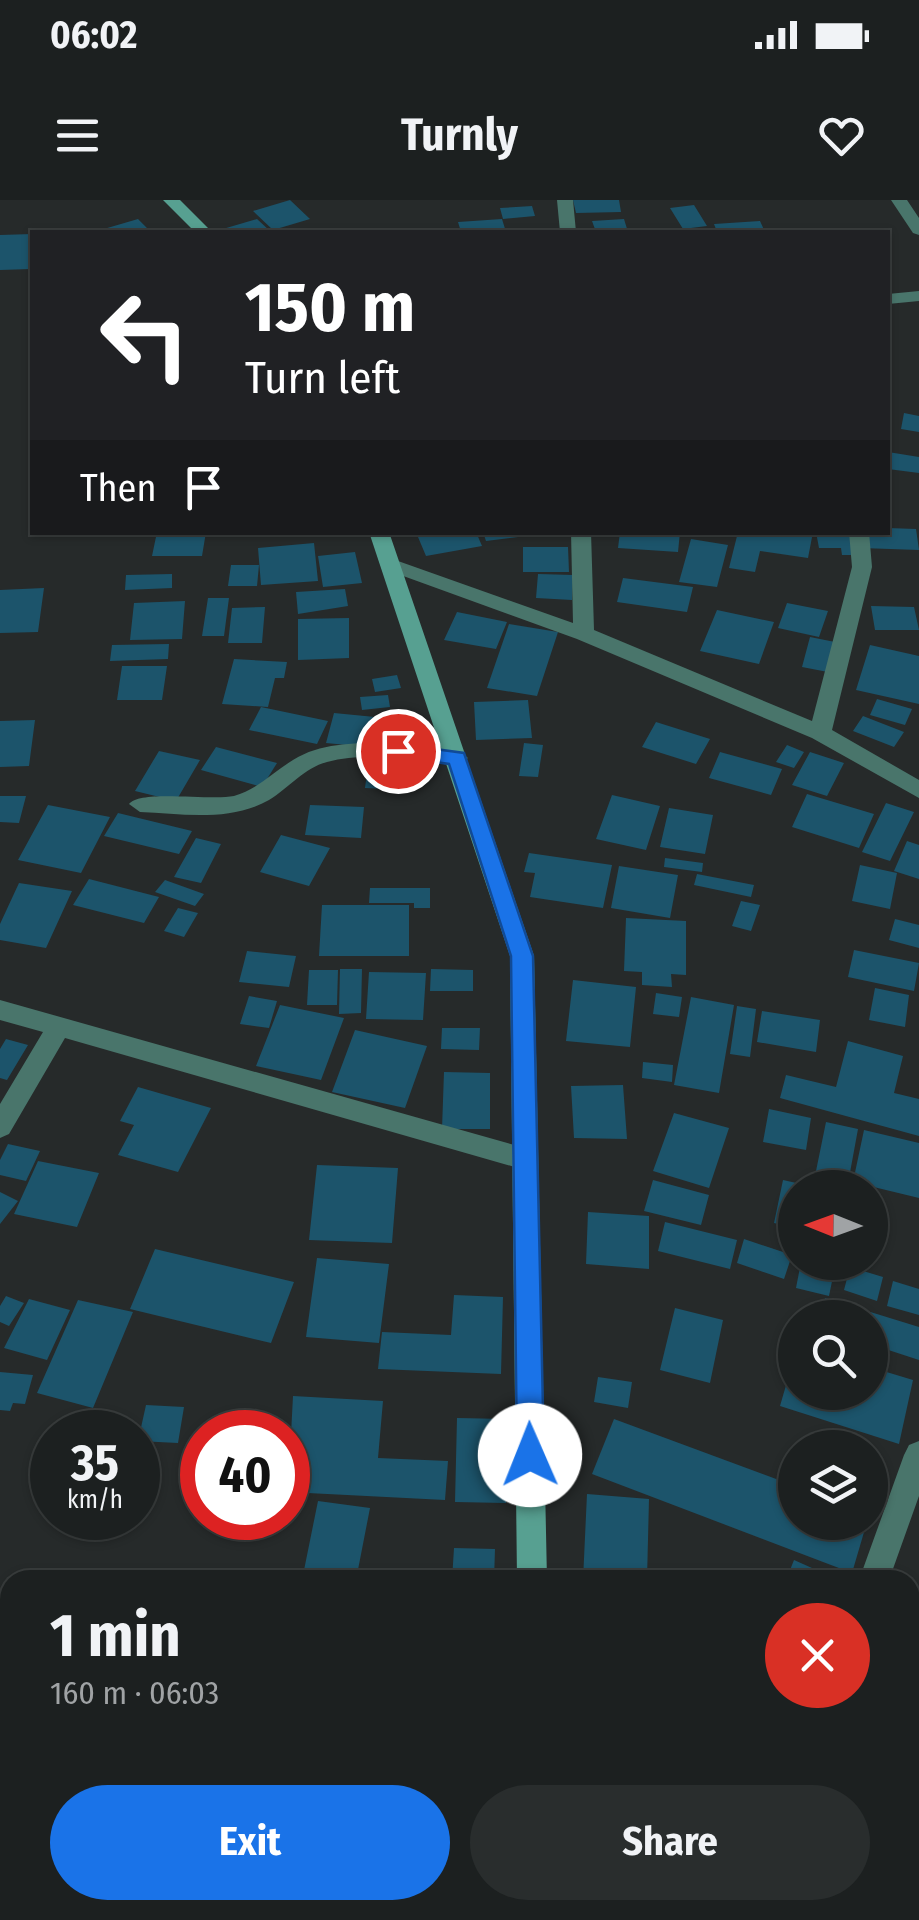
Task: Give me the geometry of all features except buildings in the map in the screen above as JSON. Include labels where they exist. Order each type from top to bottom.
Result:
[{"type":"street","points":[[170,200],[202,230]]},
{"type":"street","points":[[565,200],[568,230]]},
{"type":"street","points":[[899,200],[919,230]]},
{"type":"street","points":[[890,298],[919,296]]},
{"type":"street","points":[[380,535],[522,956],[532,1570]]},
{"type":"street","points":[[581,535],[584,634]]},
{"type":"street","points":[[820,733],[862,567],[859,535]]},
{"type":"street","points":[[391,565],[584,634],[820,733],[919,790]]},
{"type":"street","points":[[140,804],[238,804],[258,796],[311,759],[328,754],[398,751],[457,758]]},
{"type":"street","points":[[0,1010],[526,1159]]},
{"type":"street","points":[[0,1127],[59,1027]]},
{"type":"street","points":[[878,1570],[919,1455]]},
{"type":"route","points":[[398,751],[457,758],[522,956],[530,1455]]}]
